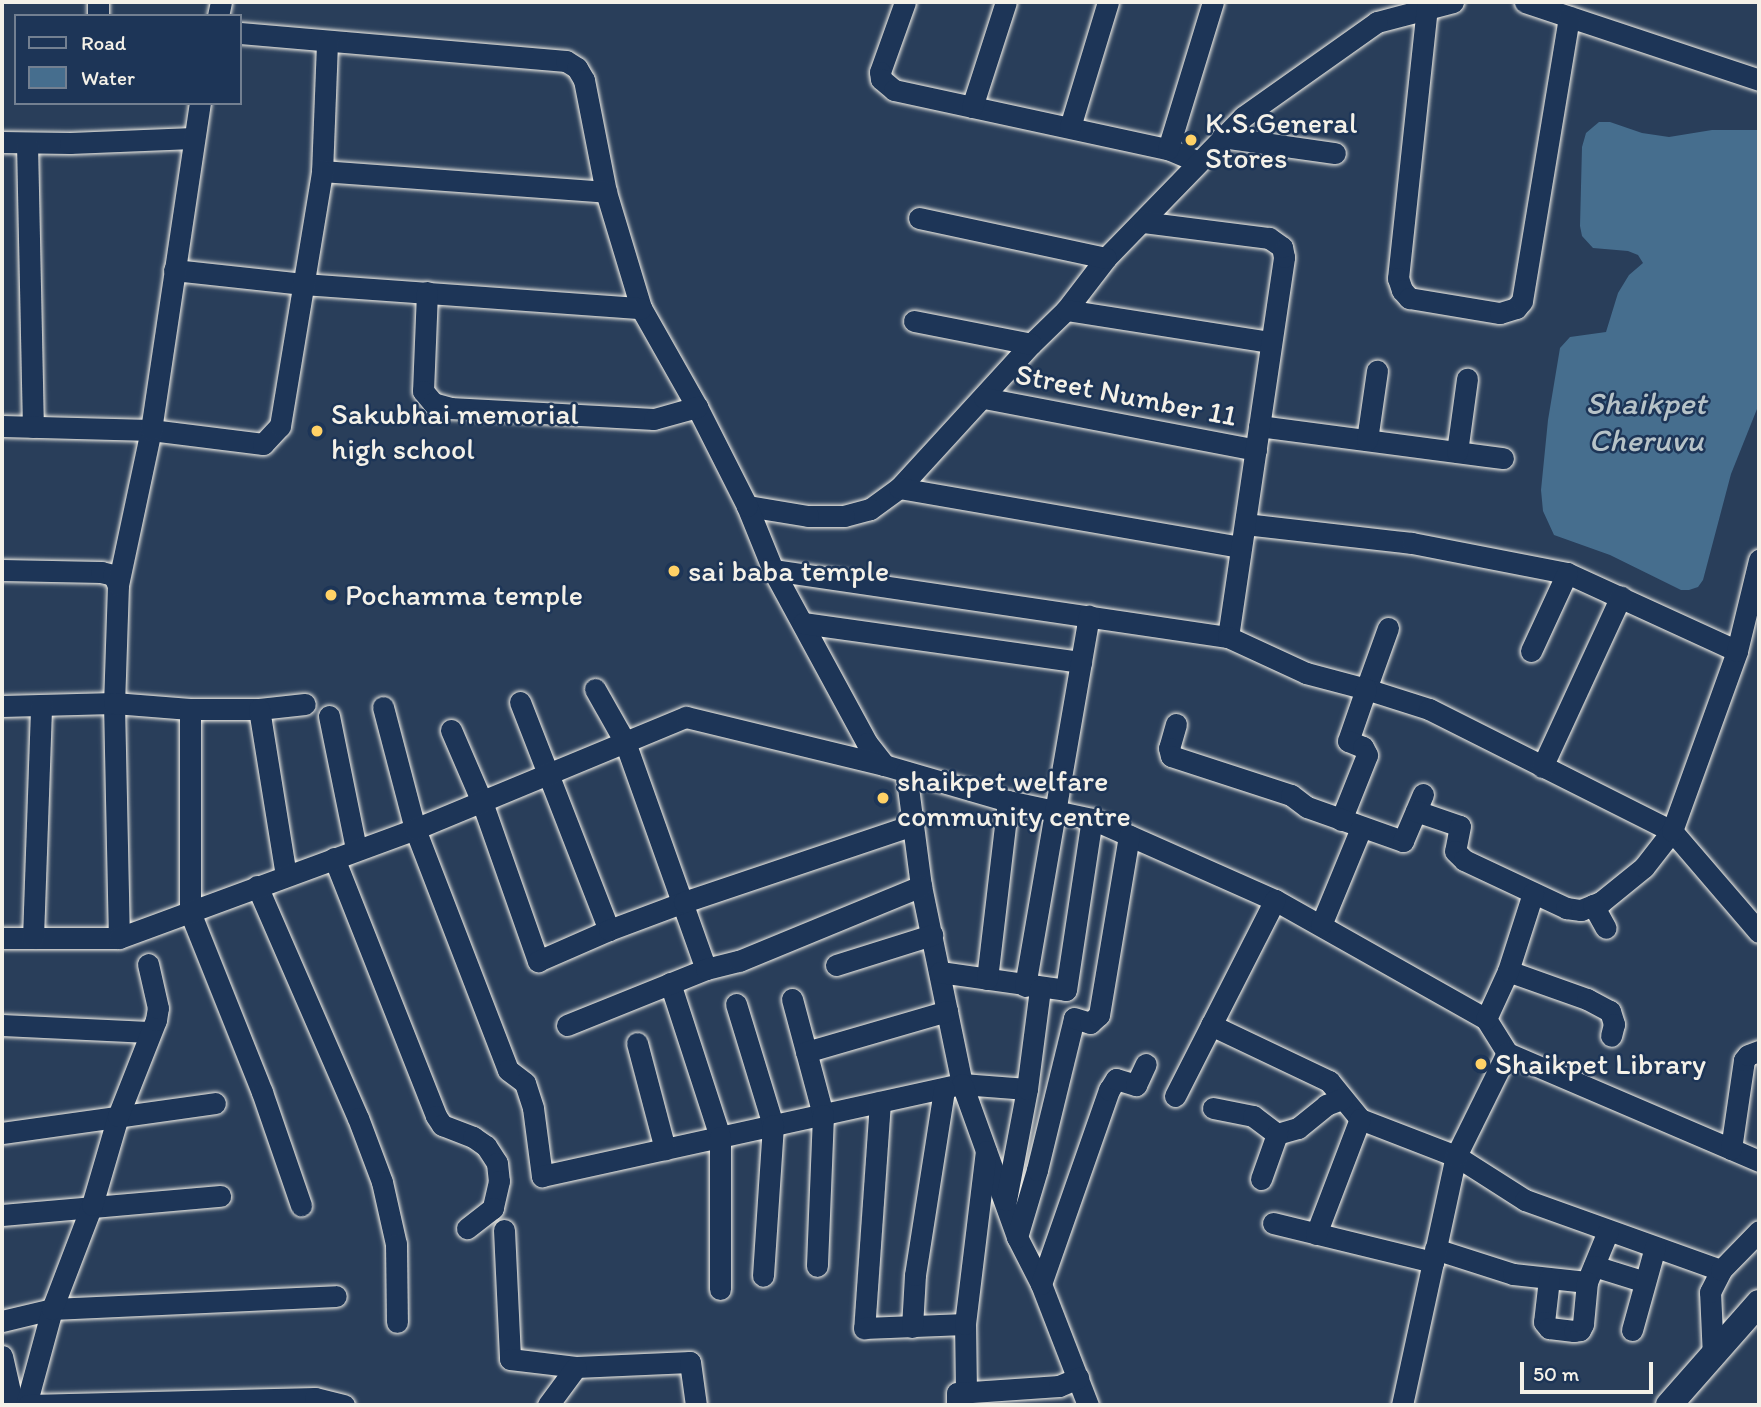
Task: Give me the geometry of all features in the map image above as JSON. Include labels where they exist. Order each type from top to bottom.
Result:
[{"type":"street","points":[[905,2],[883,59],[881,79],[894,90],[1168,149],[1198,162]]},
{"type":"street","points":[[972,107],[1006,2]]},
{"type":"street","points":[[1070,127],[1108,2]]},
{"type":"street","points":[[1168,149],[1213,2]]},
{"type":"street","points":[[747,506],[808,516],[844,516],[870,509],[899,488],[1031,344],[1066,310],[1106,258],[1243,117],[1377,22],[1427,6],[1453,2]]},
{"type":"street","points":[[1525,2],[1759,80]]},
{"type":"street","points":[[1427,6],[1398,278],[1409,298],[1500,313],[1516,308],[1522,301],[1569,17]]},
{"type":"street","points":[[242,33],[327,43],[566,61],[577,68],[584,80],[606,192],[640,308],[697,407],[747,506],[773,570],[867,743],[884,765]]},
{"type":"street","points":[[2,426],[151,430],[262,444],[280,426],[322,171],[327,43]]},
{"type":"street","points":[[119,938],[114,703],[118,586],[151,430],[200,105]]},
{"type":"street","points":[[1222,137],[1335,153]]},
{"type":"street","points":[[2,142],[193,138]]},
{"type":"street","points":[[27,143],[33,426]]},
{"type":"street","points":[[322,171],[606,192]]},
{"type":"street","points":[[919,218],[1106,258]]},
{"type":"street","points":[[1142,222],[1277,241],[1284,257],[1228,637]]},
{"type":"street","points":[[174,270],[303,284],[640,308]]},
{"type":"street","points":[[427,292],[423,391],[433,403],[450,408],[654,419],[697,407]]},
{"type":"street","points":[[1066,310],[1271,342]]},
{"type":"street","points":[[914,321],[1031,344]]},
{"type":"street","points":[[1367,440],[1377,371]]},
{"type":"street","points":[[1457,452],[1467,379]]},
{"type":"street","name":"Street Number 11","points":[[984,398],[1256,450]]},
{"type":"street","points":[[1259,426],[1503,458]]},
{"type":"street","points":[[899,488],[1241,547]]},
{"type":"street","points":[[1245,524],[1412,543],[1567,573],[1737,651]]},
{"type":"street","points":[[1176,724],[1169,748],[1171,756],[1291,795],[1307,807],[1405,841],[1420,803],[1460,826],[1455,855],[1566,908],[1581,910],[1601,902],[1644,867],[1672,831],[1737,651],[1759,560]]},
{"type":"street","points":[[2,570],[101,572],[113,575],[118,586]]},
{"type":"street","points":[[773,570],[1228,637],[1306,673],[1429,709],[1672,831],[1759,932]]},
{"type":"street","points":[[1531,651],[1567,573]]},
{"type":"street","points":[[1542,767],[1621,596]]},
{"type":"street","points":[[1006,1200],[1027,1089],[1032,987],[1054,809],[1089,615]]},
{"type":"street","points":[[803,623],[1081,662]]},
{"type":"street","points":[[1321,925],[1351,824],[1367,755],[1363,747],[1348,741],[1388,628]]},
{"type":"street","points":[[595,689],[625,742],[706,969]]},
{"type":"street","points":[[520,702],[609,930]]},
{"type":"street","points":[[2,705],[114,703],[190,709],[260,709],[305,704]]},
{"type":"street","points":[[33,938],[41,705]]},
{"type":"street","points":[[383,707],[415,829],[508,1070],[525,1083],[533,1108],[542,1176],[953,1087],[1027,1089]]},
{"type":"street","points":[[190,709],[190,912],[262,1092],[300,1205]]},
{"type":"street","points":[[260,709],[285,875]]},
{"type":"street","points":[[329,716],[356,849]]},
{"type":"street","points":[[2,938],[119,938],[415,829],[686,717],[884,765],[1008,801],[1092,819],[1275,900],[1321,925],[1486,1019],[1507,1053],[1759,1161]]},
{"type":"street","points":[[451,730],[482,802],[538,961],[609,930],[684,902],[913,825]]},
{"type":"street","points":[[906,772],[921,886],[947,1011],[953,1087],[915,1275],[912,1327]]},
{"type":"street","points":[[987,979],[1008,801]]},
{"type":"street","points":[[940,972],[1066,990],[1092,819]]},
{"type":"street","points":[[1017,1237],[1037,1170],[1074,1018],[1090,1023],[1099,1016],[1129,835]]},
{"type":"street","points":[[334,858],[436,1116],[442,1125],[473,1137],[486,1146],[497,1163],[499,1181],[493,1208],[467,1227]]},
{"type":"street","points":[[257,886],[358,1118],[382,1182],[396,1244],[397,1322]]},
{"type":"street","points":[[567,1025],[706,969],[739,961],[921,886]]},
{"type":"street","points":[[1486,1019],[1508,971],[1533,893]]},
{"type":"street","points":[[1175,1096],[1275,900]]},
{"type":"street","points":[[1593,905],[1606,928]]},
{"type":"street","points":[[836,965],[932,935]]},
{"type":"street","points":[[148,964],[158,1008],[118,1116],[92,1205],[52,1309],[27,1405],[264,1402],[315,1398],[344,1405]]},
{"type":"street","points":[[1508,971],[1587,999],[1610,1011],[1614,1024],[1611,1035]]},
{"type":"street","points":[[670,983],[720,1137],[720,1289]]},
{"type":"street","points":[[792,999],[823,1115],[817,1266]]},
{"type":"street","points":[[736,1004],[773,1125],[763,1276]]},
{"type":"street","points":[[806,1052],[947,1011]]},
{"type":"street","points":[[2,1025],[149,1032]]},
{"type":"street","points":[[1211,1025],[1329,1081],[1360,1119],[1456,1156],[1525,1200],[1721,1270]]},
{"type":"street","points":[[638,1043],[665,1149]]},
{"type":"street","points":[[1731,1149],[1744,1060],[1759,1051]]},
{"type":"street","points":[[1402,1405],[1456,1156],[1507,1053]]},
{"type":"street","points":[[1041,1284],[1109,1090],[1116,1079],[1136,1085],[1146,1064]]},
{"type":"street","points":[[953,1087],[987,1149],[1017,1237],[1041,1284],[1088,1405]]},
{"type":"street","points":[[1277,1134],[1298,1128],[1326,1105],[1342,1099]]},
{"type":"street","points":[[880,1102],[864,1328],[965,1324]]},
{"type":"street","points":[[2,1133],[215,1103]]},
{"type":"street","points":[[1213,1108],[1253,1116],[1277,1134]]},
{"type":"street","points":[[1316,1234],[1360,1119]]},
{"type":"street","points":[[1261,1179],[1277,1134]]},
{"type":"street","points":[[987,1149],[965,1324],[962,1399],[1059,1387],[1078,1378]]},
{"type":"street","points":[[2,1215],[92,1205],[220,1196]]},
{"type":"street","points":[[1273,1223],[1316,1234],[1549,1279],[1591,1274],[1646,1282]]},
{"type":"street","points":[[503,1230],[510,1359],[576,1367],[690,1362],[696,1405]]},
{"type":"street","points":[[1549,1279],[1545,1325],[1580,1331],[1591,1274],[1608,1231]]},
{"type":"street","points":[[1713,1357],[1710,1292],[1721,1270],[1759,1231]]},
{"type":"street","points":[[1632,1331],[1655,1247]]},
{"type":"street","points":[[2,1321],[52,1309],[337,1296]]},
{"type":"street","points":[[1669,1405],[1692,1393],[1713,1357],[1759,1303]]},
{"type":"street","points":[[2,1356],[13,1405]]},
{"type":"street","points":[[548,1405],[576,1367]]},
{"type":"water","name":"Shaikpet Cheruvu","points":[[1599,122],[1610,122],[1642,133],[1669,137],[1712,130],[1759,130],[1759,404],[1731,474],[1703,580],[1698,587],[1689,590],[1681,590],[1610,555],[1554,535],[1543,511],[1541,490],[1548,420],[1560,348],[1570,337],[1606,332],[1618,293],[1629,275],[1643,263],[1638,255],[1628,251],[1593,248],[1582,236],[1582,147],[1586,133]]},
{"type":"place","name":"K.S.General Stores","points":[[1191,140]]},
{"type":"place","name":"Sakubhai memorial high school","points":[[317,431]]},
{"type":"place","name":"sai baba temple","points":[[674,571]]},
{"type":"place","name":"Pochamma temple","points":[[331,595]]},
{"type":"place","name":"shaikpet welfare community centre","points":[[883,798]]},
{"type":"place","name":"Shaikpet Library","points":[[1481,1064]]}]
